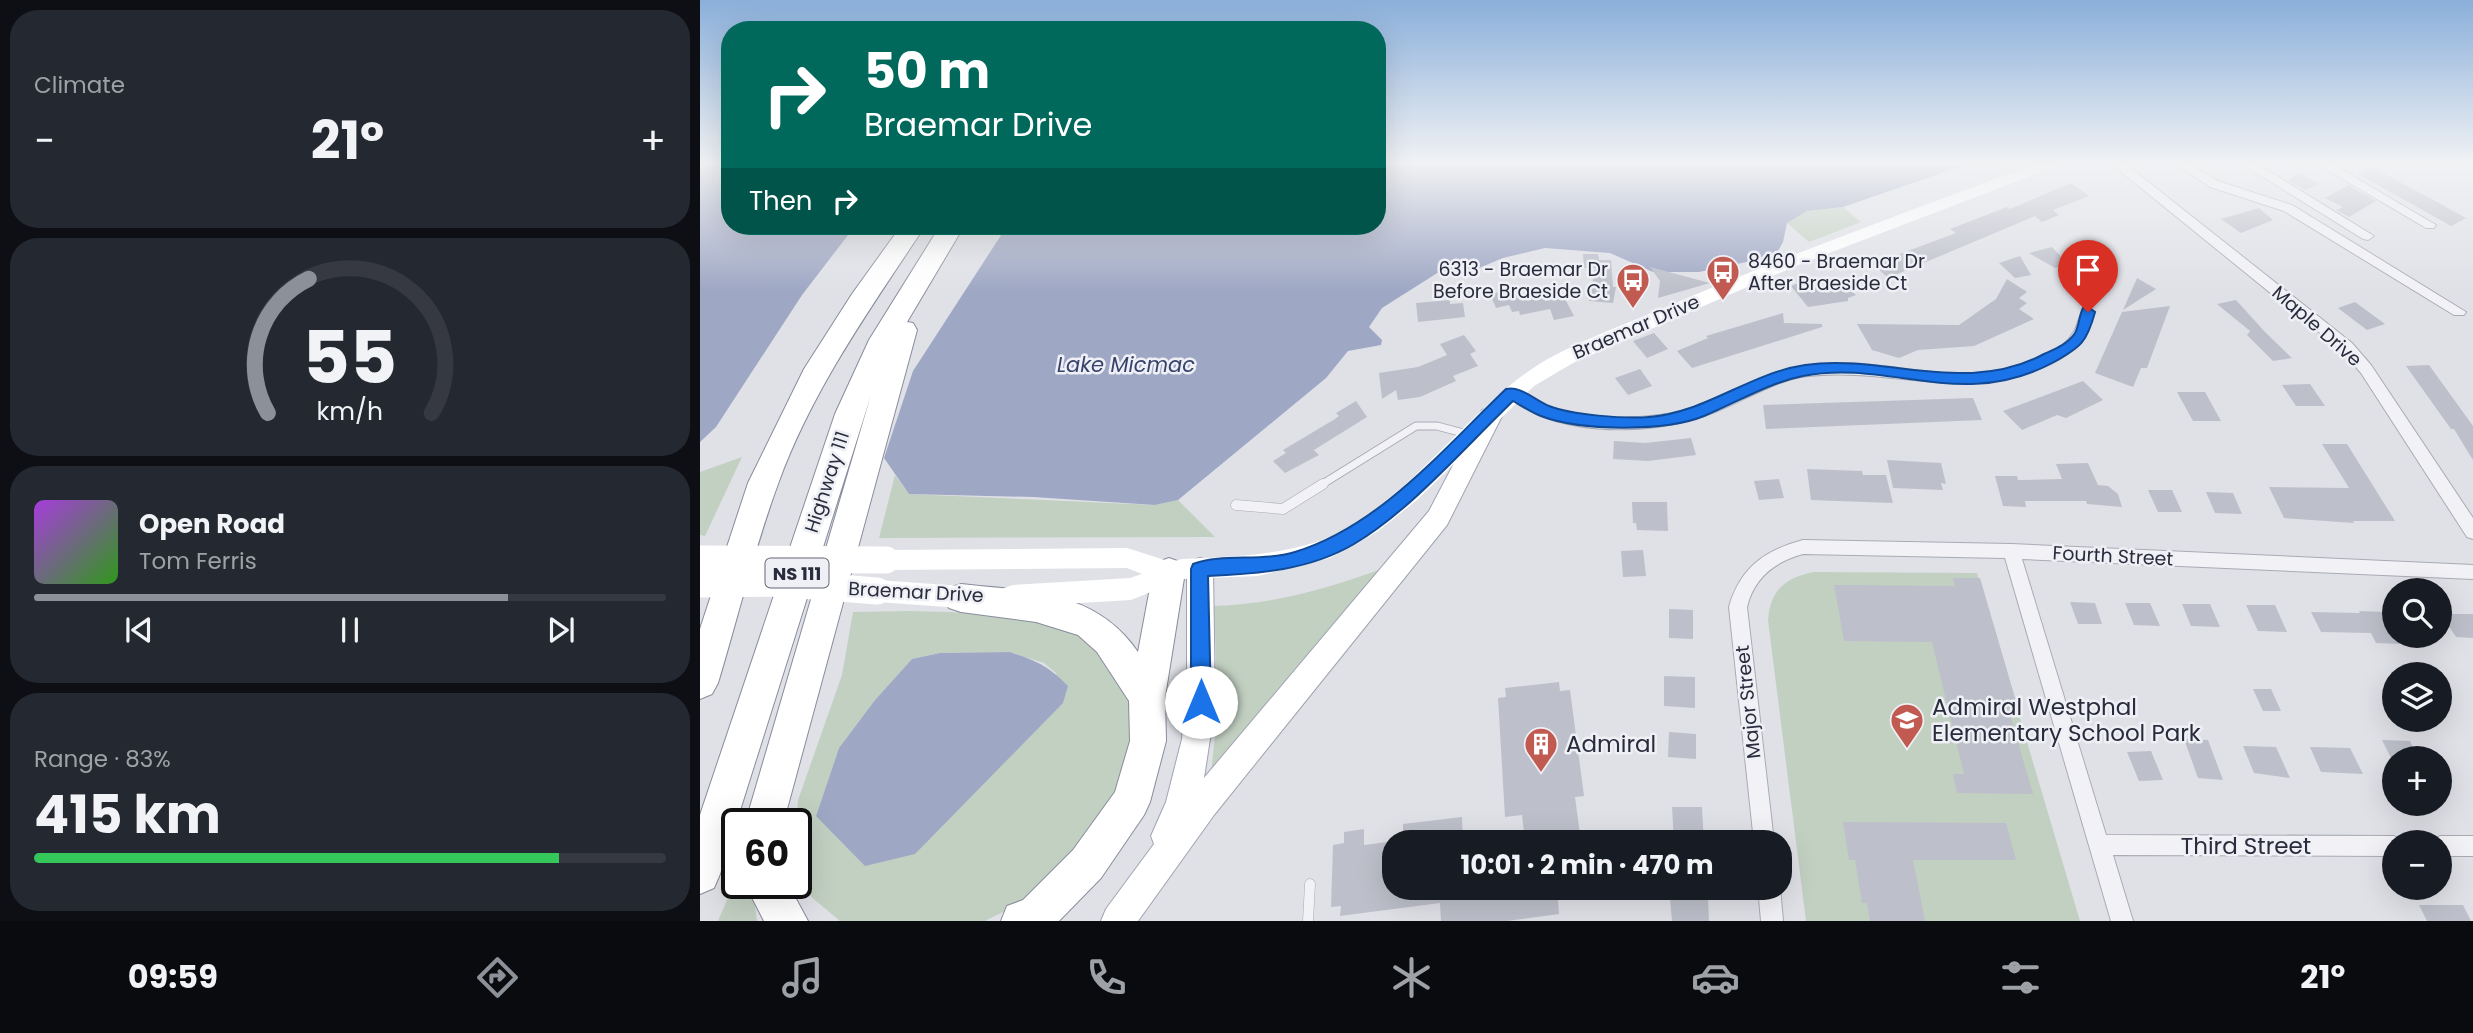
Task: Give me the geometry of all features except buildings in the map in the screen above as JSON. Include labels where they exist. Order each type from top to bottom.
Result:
[{"type":"highway","name":"NS 111","points":[[700,683],[763,483],[814,376],[861,300],[907,235]]},
{"type":"highway","name":"Highway 111","points":[[700,874],[849,414],[882,340],[946,235]]},
{"type":"highway","points":[[769,808],[917,282]]},
{"type":"highway","points":[[700,593],[763,483]]},
{"type":"highway","points":[[700,624],[763,483]]},
{"type":"highway","points":[[1022,921],[1037,914],[1087,864],[1130,802],[1148,741],[1147,697],[1184,570]]},
{"type":"highway","points":[[961,598],[1060,612],[1088,622],[1104,635],[1147,697]]},
{"type":"highway","points":[[774,899],[787,921]]},
{"type":"main road","name":"Braemar Drive","points":[[700,559],[1127,558],[1184,570],[1258,566],[1295,560],[1347,539],[1409,493],[1511,393],[1546,369],[1615,334],[1791,261],[1942,205]]},
{"type":"main road","points":[[1118,921],[1203,804],[1438,519],[1480,425]]},
{"type":"main road","name":"Braemar Drive","points":[[700,583],[775,583],[961,598],[1131,589],[1184,570]]},
{"type":"main road","points":[[1138,893],[1172,828],[1193,763],[1201,702],[1184,570]]},
{"type":"street","name":"Maple Drive","points":[[2169,205],[2347,347],[2366,369],[2473,532]]},
{"type":"street","points":[[2279,205],[2288,208],[2459,312]]},
{"type":"street","points":[[2316,205],[2368,236]]},
{"type":"street","points":[[2395,205],[2430,225]]},
{"type":"street","points":[[1511,393],[1546,411],[1571,417],[1648,423],[1695,413],[1776,379],[1803,371],[1850,368],[1937,380],[1983,380],[2036,365],[2070,347],[2082,335],[2088,312]]},
{"type":"street","name":"Fourth Street","points":[[1758,569],[1782,552],[1803,547],[2011,551],[2473,572]]},
{"type":"street","points":[[2011,551],[2122,921]]},
{"type":"street","name":"Major Street","points":[[1758,569],[1743,589],[1738,607],[1763,830]]},
{"type":"street","name":"Third Street","points":[[2098,845],[2382,846]]},
{"type":"street","points":[[2452,846],[2473,846]]},
{"type":"street","points":[[1770,900],[1772,921]]},
{"type":"lane","points":[[1236,505],[1283,509],[1416,426],[1480,425]]},
{"type":"lane","points":[[1308,921],[1310,884]]},
{"type":"green space","points":[[1843,207],[1861,222],[1809,242],[1787,223],[1807,211]]},
{"type":"green space","points":[[742,457],[705,536],[700,535],[700,472]]},
{"type":"green space","points":[[895,475],[909,494],[1155,505],[1178,500],[1215,537],[879,538]]},
{"type":"green space","points":[[1387,567],[1211,772],[1218,710],[1214,606],[1259,602],[1302,594]]},
{"type":"green space","name":"Admiral Westphal Elementary School Park","points":[[1814,572],[1977,573],[2080,921],[1806,921],[1768,620],[1772,601],[1781,587],[1795,577]]},
{"type":"green space","points":[[853,612],[1020,614],[1123,647],[1142,737],[1116,812],[1037,895],[985,921],[840,921],[812,898],[812,808],[797,808],[842,675]],"holes":[[[1010,652],[1044,663],[1057,674],[816,816],[839,748],[875,700],[912,659],[940,653]]]},
{"type":"green space","points":[[728,899],[754,899],[757,921],[718,921]]},
{"type":"water","points":[[700,205],[721,205],[721,235],[848,235],[802,295],[716,427],[700,442]]},
{"type":"water","name":"Lake Micmac","points":[[1386,205],[1849,205],[1807,211],[1787,223],[1778,251],[1751,261],[1699,272],[1653,272],[1610,253],[1545,248],[1503,258],[1467,273],[1442,270],[1382,308],[1369,327],[1382,340],[1381,345],[1348,351],[1326,378],[1178,500],[1155,505],[1033,497],[909,494],[884,458],[913,371],[1001,235],[1386,235]]},
{"type":"water","points":[[1010,652],[1042,665],[1068,686],[1063,703],[915,854],[865,866],[816,816],[839,748],[875,700],[912,659],[940,653]]},
{"type":"place","name":"8460 - Braemar Dr After Braeside Ct","points":[[1723,302]]},
{"type":"place","name":"6313 - Braemar Dr Before Braeside Ct","points":[[1633,310]]},
{"type":"place","name":"Admiral Westphal Elementary School Park","points":[[1907,750]]},
{"type":"place","name":"Admiral","points":[[1541,774]]},
{"type":"route","points":[[1201,702],[1200,569],[1258,566],[1295,560],[1347,539],[1409,493],[1511,393],[1546,411],[1571,417],[1648,423],[1695,413],[1776,379],[1803,371],[1850,368],[1937,380],[1983,380],[2036,365],[2070,347],[2082,335],[2088,312]]}]
